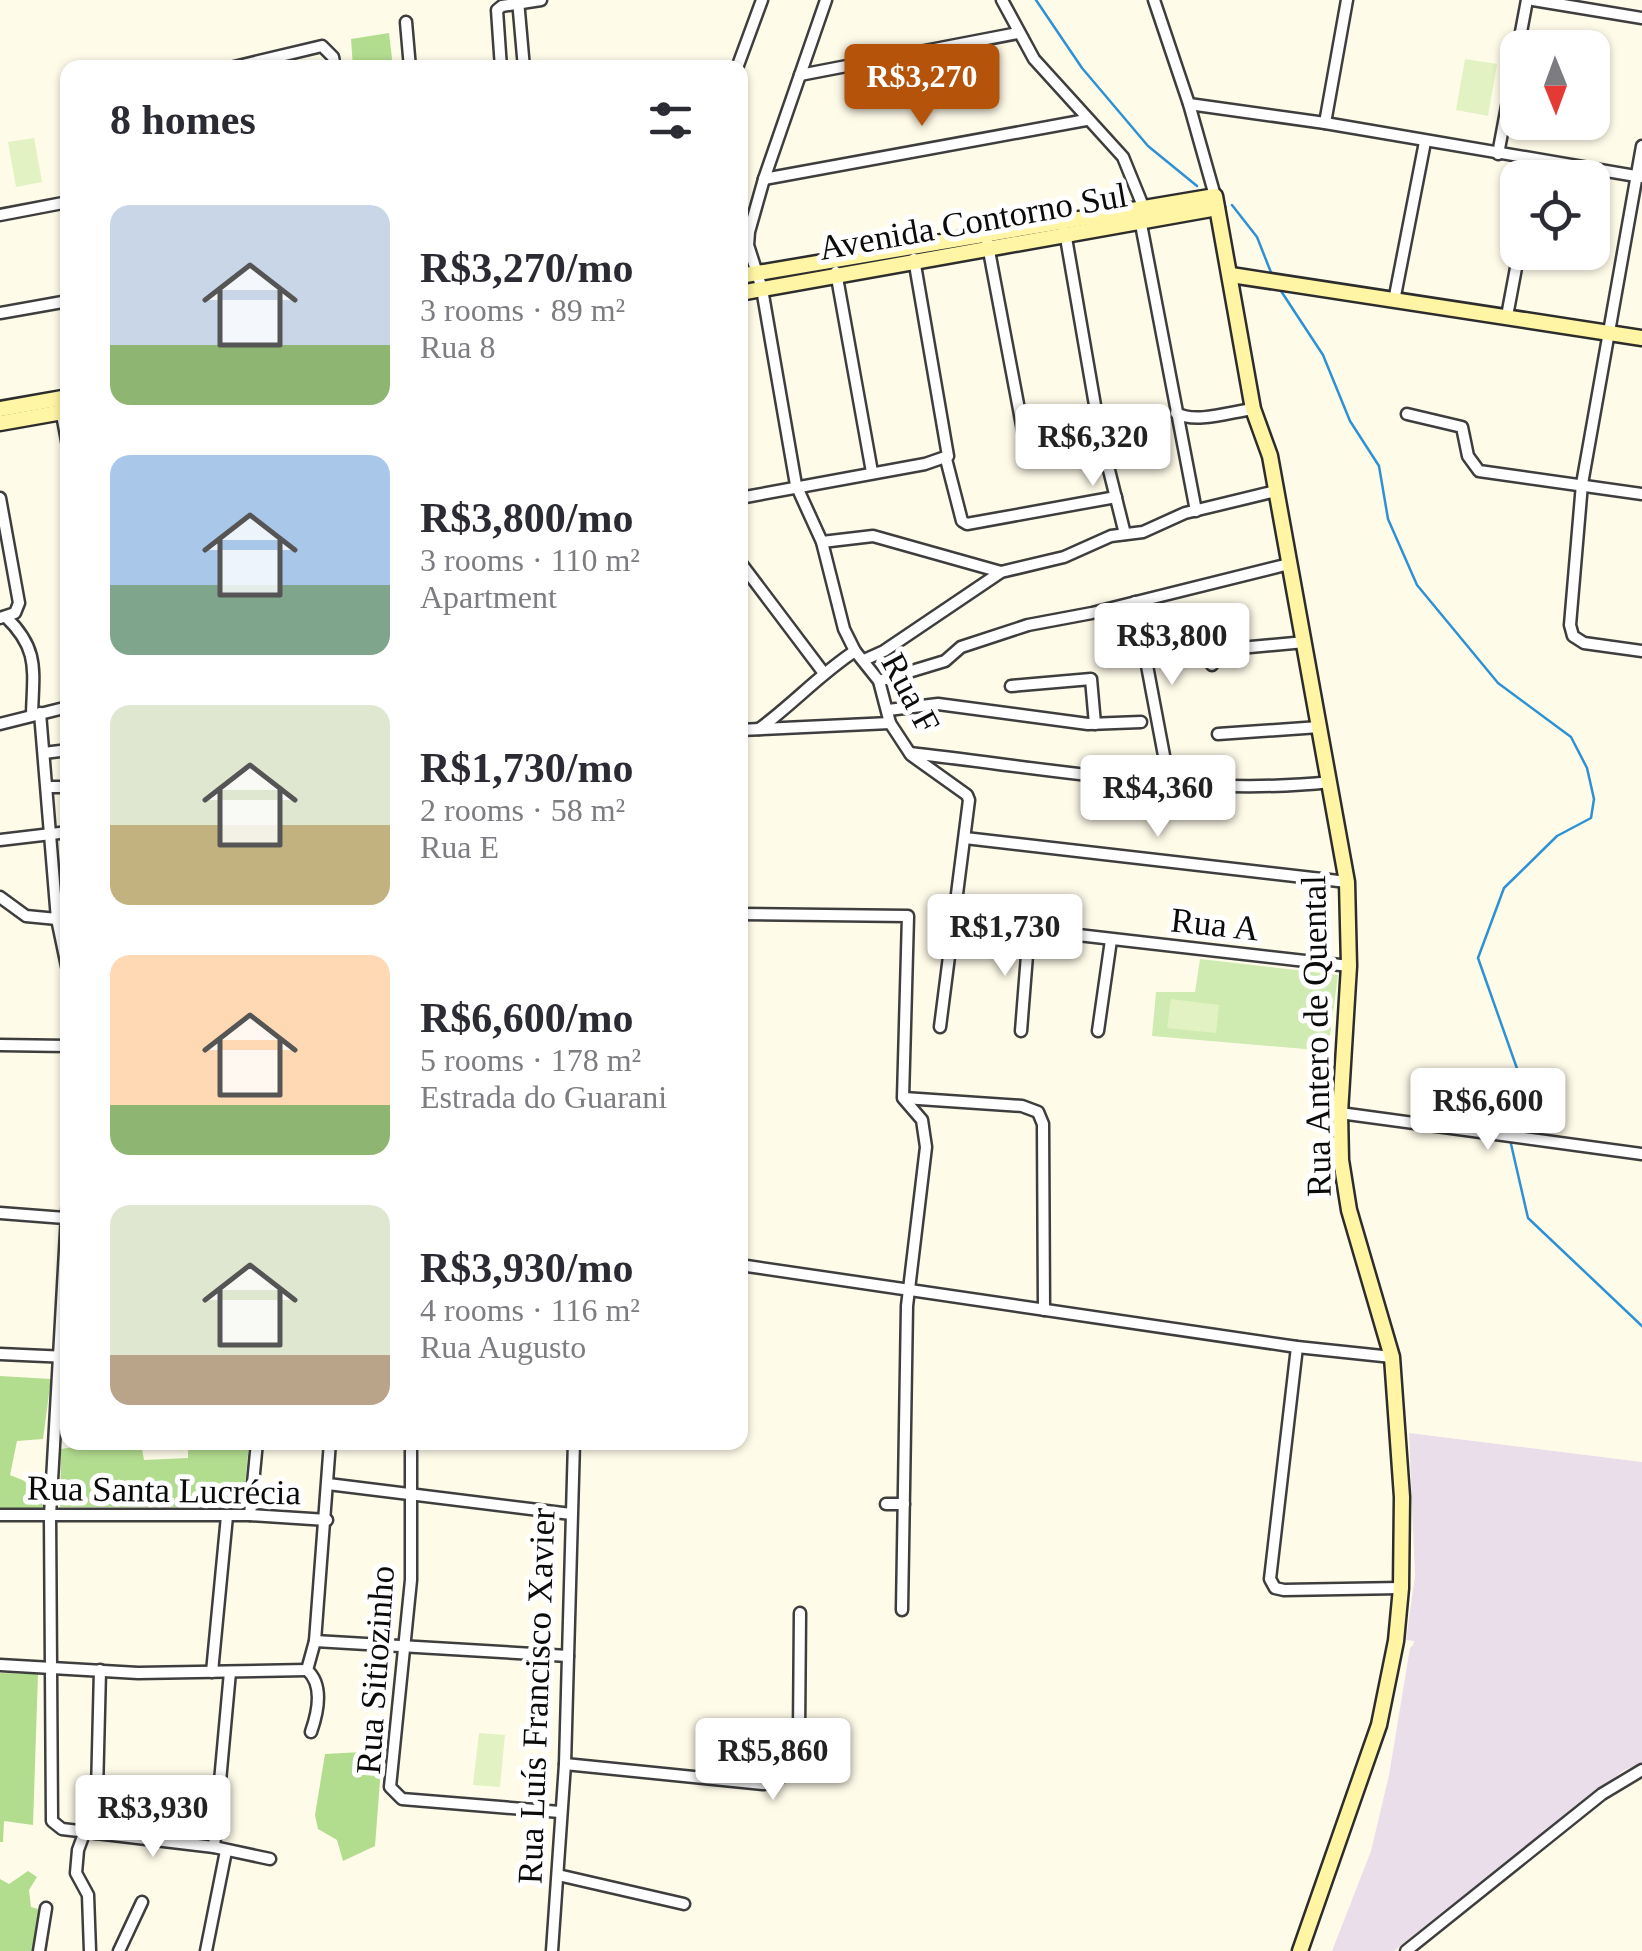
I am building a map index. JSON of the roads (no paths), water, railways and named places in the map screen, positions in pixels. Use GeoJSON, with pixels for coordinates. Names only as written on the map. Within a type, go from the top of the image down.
{"type":"FeatureCollection","features":[{"type":"Feature","properties":{"kind":"street"},"geometry":{"type":"LineString","coordinates":[[500,60],[497,10],[518,2],[541,0]]}},
{"type":"Feature","properties":{"kind":"street"},"geometry":{"type":"LineString","coordinates":[[740,60],[762,0]]}},
{"type":"Feature","properties":{"kind":"street","name":"Rua F"},"geometry":{"type":"LineString","coordinates":[[826,0],[748,232],[762,289],[796,485],[822,542],[844,629],[878,681],[890,724],[909,752],[967,795],[970,806],[940,1027]]}},
{"type":"Feature","properties":{"kind":"street"},"geometry":{"type":"LineString","coordinates":[[1002,0],[1034,58],[1123,157],[1143,215],[1196,510]]}},
{"type":"Feature","properties":{"kind":"street","name":"Rua Antero de Quental"},"geometry":{"type":"LineString","coordinates":[[1154,0],[1216,202],[1254,408],[1270,456],[1330,782],[1347,882],[1349,966],[1341,1160],[1348,1210],[1392,1357],[1402,1498],[1396,1641],[1379,1725],[1300,1951]]}},
{"type":"Feature","properties":{"kind":"street"},"geometry":{"type":"LineString","coordinates":[[1325,123],[1347,0]]}},
{"type":"Feature","properties":{"kind":"street"},"geometry":{"type":"LineString","coordinates":[[1522,30],[1530,0],[1642,18]]}},
{"type":"Feature","properties":{"kind":"street"},"geometry":{"type":"LineString","coordinates":[[518,2],[523,60]]}},
{"type":"Feature","properties":{"kind":"street"},"geometry":{"type":"LineString","coordinates":[[406,22],[409,60]]}},
{"type":"Feature","properties":{"kind":"street"},"geometry":{"type":"LineString","coordinates":[[800,75],[1018,33]]}},
{"type":"Feature","properties":{"kind":"street"},"geometry":{"type":"LineString","coordinates":[[260,60],[312,46],[328,49],[333,60]]}},
{"type":"Feature","properties":{"kind":"street"},"geometry":{"type":"LineString","coordinates":[[1189,104],[1536,160]]}},
{"type":"Feature","properties":{"kind":"street"},"geometry":{"type":"LineString","coordinates":[[764,178],[1086,120]]}},
{"type":"Feature","properties":{"kind":"street"},"geometry":{"type":"LineString","coordinates":[[1498,154],[1501,140]]}},
{"type":"Feature","properties":{"kind":"street"},"geometry":{"type":"LineString","coordinates":[[1394,300],[1425,142]]}},
{"type":"Feature","properties":{"kind":"street"},"geometry":{"type":"LineString","coordinates":[[1642,146],[1582,484],[1570,625],[1573,636],[1584,644],[1642,651]]}},
{"type":"Feature","properties":{"kind":"street"},"geometry":{"type":"LineString","coordinates":[[1610,172],[1639,177]]}},
{"type":"Feature","properties":{"kind":"street","name":"Avenida Contorno Sul"},"geometry":{"type":"LineString","coordinates":[[748,275],[835,268],[1216,202]]}},
{"type":"Feature","properties":{"kind":"street"},"geometry":{"type":"LineString","coordinates":[[0,215],[60,204]]}},
{"type":"Feature","properties":{"kind":"street"},"geometry":{"type":"LineString","coordinates":[[1064,229],[1100,434],[1125,534]]}},
{"type":"Feature","properties":{"kind":"street"},"geometry":{"type":"LineString","coordinates":[[987,242],[1023,437],[1032,445],[1100,434]]}},
{"type":"Feature","properties":{"kind":"street"},"geometry":{"type":"LineString","coordinates":[[913,255],[946,453],[962,521],[966,524],[1116,497]]}},
{"type":"Feature","properties":{"kind":"street"},"geometry":{"type":"LineString","coordinates":[[835,268],[872,472]]}},
{"type":"Feature","properties":{"kind":"street","name":"Avenida Contorno Sul"},"geometry":{"type":"LineString","coordinates":[[748,292],[835,268]]}},
{"type":"Feature","properties":{"kind":"street"},"geometry":{"type":"LineString","coordinates":[[1507,316],[1515,270]]}},
{"type":"Feature","properties":{"kind":"street"},"geometry":{"type":"LineString","coordinates":[[1230,275],[1642,338]]}},
{"type":"Feature","properties":{"kind":"street"},"geometry":{"type":"LineString","coordinates":[[0,313],[60,302]]}},
{"type":"Feature","properties":{"kind":"street"},"geometry":{"type":"LineString","coordinates":[[0,409],[60,404]]}},
{"type":"Feature","properties":{"kind":"street"},"geometry":{"type":"LineString","coordinates":[[0,423],[60,405]]}},
{"type":"Feature","properties":{"kind":"street"},"geometry":{"type":"LineString","coordinates":[[1176,413],[1180,417],[1198,418],[1254,408]]}},
{"type":"Feature","properties":{"kind":"street"},"geometry":{"type":"LineString","coordinates":[[1407,414],[1462,427],[1468,456],[1479,471],[1642,494]]}},
{"type":"Feature","properties":{"kind":"street"},"geometry":{"type":"LineString","coordinates":[[748,496],[946,453]]}},
{"type":"Feature","properties":{"kind":"street"},"geometry":{"type":"LineString","coordinates":[[759,729],[792,705],[823,672],[860,655],[884,651],[1001,572],[1064,556],[1111,536],[1142,532],[1196,510],[1276,491]]}},
{"type":"Feature","properties":{"kind":"street"},"geometry":{"type":"LineString","coordinates":[[0,498],[18,604],[16,612],[3,618],[23,634],[33,652],[36,714],[44,753],[49,833],[60,906]]}},
{"type":"Feature","properties":{"kind":"street"},"geometry":{"type":"LineString","coordinates":[[822,542],[873,536],[1001,572]]}},
{"type":"Feature","properties":{"kind":"street"},"geometry":{"type":"LineString","coordinates":[[878,681],[944,661],[975,641],[1290,564]]}},
{"type":"Feature","properties":{"kind":"street"},"geometry":{"type":"LineString","coordinates":[[748,573],[823,672]]}},
{"type":"Feature","properties":{"kind":"street"},"geometry":{"type":"LineString","coordinates":[[1135,602],[1169,782]]}},
{"type":"Feature","properties":{"kind":"street"},"geometry":{"type":"LineString","coordinates":[[1212,665],[1212,654],[1218,650],[1304,642]]}},
{"type":"Feature","properties":{"kind":"street"},"geometry":{"type":"LineString","coordinates":[[1011,686],[1091,679],[1095,724]]}},
{"type":"Feature","properties":{"kind":"street"},"geometry":{"type":"LineString","coordinates":[[888,710],[938,704],[1095,724],[1141,722]]}},
{"type":"Feature","properties":{"kind":"street"},"geometry":{"type":"LineString","coordinates":[[0,724],[60,709]]}},
{"type":"Feature","properties":{"kind":"street"},"geometry":{"type":"LineString","coordinates":[[748,730],[890,724]]}},
{"type":"Feature","properties":{"kind":"street"},"geometry":{"type":"LineString","coordinates":[[1218,734],[1319,727]]}},
{"type":"Feature","properties":{"kind":"street"},"geometry":{"type":"LineString","coordinates":[[44,753],[60,751]]}},
{"type":"Feature","properties":{"kind":"street"},"geometry":{"type":"LineString","coordinates":[[909,752],[1169,782],[1274,788],[1330,782]]}},
{"type":"Feature","properties":{"kind":"street"},"geometry":{"type":"LineString","coordinates":[[47,787],[60,787]]}},
{"type":"Feature","properties":{"kind":"street"},"geometry":{"type":"LineString","coordinates":[[0,840],[60,832]]}},
{"type":"Feature","properties":{"kind":"street"},"geometry":{"type":"LineString","coordinates":[[965,838],[1347,882]]}},
{"type":"Feature","properties":{"kind":"street"},"geometry":{"type":"LineString","coordinates":[[0,897],[22,914],[60,919]]}},
{"type":"Feature","properties":{"kind":"street"},"geometry":{"type":"LineString","coordinates":[[748,914],[908,916],[903,1098],[922,1120],[926,1138],[910,1290],[902,1610]]}},
{"type":"Feature","properties":{"kind":"street","name":"Rua A"},"geometry":{"type":"LineString","coordinates":[[956,921],[1349,966]]}},
{"type":"Feature","properties":{"kind":"street"},"geometry":{"type":"LineString","coordinates":[[1021,1031],[1028,930]]}},
{"type":"Feature","properties":{"kind":"street"},"geometry":{"type":"LineString","coordinates":[[1098,1032],[1111,940]]}},
{"type":"Feature","properties":{"kind":"street"},"geometry":{"type":"LineString","coordinates":[[0,1044],[60,1046]]}},
{"type":"Feature","properties":{"kind":"street"},"geometry":{"type":"LineString","coordinates":[[903,1098],[1022,1106],[1038,1112],[1043,1124],[1044,1310]]}},
{"type":"Feature","properties":{"kind":"street"},"geometry":{"type":"LineString","coordinates":[[1340,1113],[1642,1154]]}},
{"type":"Feature","properties":{"kind":"street"},"geometry":{"type":"LineString","coordinates":[[0,1213],[60,1218]]}},
{"type":"Feature","properties":{"kind":"street"},"geometry":{"type":"LineString","coordinates":[[748,1267],[1297,1347],[1392,1357]]}},
{"type":"Feature","properties":{"kind":"street"},"geometry":{"type":"LineString","coordinates":[[1297,1347],[1270,1579],[1275,1588],[1284,1590],[1401,1588]]}},
{"type":"Feature","properties":{"kind":"street"},"geometry":{"type":"LineString","coordinates":[[0,1354],[60,1358]]}},
{"type":"Feature","properties":{"kind":"street"},"geometry":{"type":"LineString","coordinates":[[60,1384],[50,1516],[52,1821],[62,1829],[270,1859]]}},
{"type":"Feature","properties":{"kind":"street"},"geometry":{"type":"LineString","coordinates":[[250,1514],[255,1450]]}},
{"type":"Feature","properties":{"kind":"street"},"geometry":{"type":"LineString","coordinates":[[307,1670],[315,1642],[330,1450]]}},
{"type":"Feature","properties":{"kind":"street","name":"Rua Sitiozinho"},"geometry":{"type":"LineString","coordinates":[[411,1450],[411,1580],[390,1780],[394,1794],[402,1799],[560,1812]]}},
{"type":"Feature","properties":{"kind":"street","name":"Rua Luís Francisco Xavier"},"geometry":{"type":"LineString","coordinates":[[552,1951],[564,1764],[574,1450]]}},
{"type":"Feature","properties":{"kind":"street"},"geometry":{"type":"LineString","coordinates":[[328,1484],[571,1514]]}},
{"type":"Feature","properties":{"kind":"street"},"geometry":{"type":"LineString","coordinates":[[886,1504],[904,1504]]}},
{"type":"Feature","properties":{"kind":"street","name":"Rua Santa Lucrécia"},"geometry":{"type":"LineString","coordinates":[[0,1514],[250,1514],[326,1520]]}},
{"type":"Feature","properties":{"kind":"street"},"geometry":{"type":"LineString","coordinates":[[212,1672],[227,1516]]}},
{"type":"Feature","properties":{"kind":"street"},"geometry":{"type":"LineString","coordinates":[[564,1764],[774,1782],[793,1768],[798,1734],[800,1613]]}},
{"type":"Feature","properties":{"kind":"street"},"geometry":{"type":"LineString","coordinates":[[315,1642],[568,1656]]}},
{"type":"Feature","properties":{"kind":"street"},"geometry":{"type":"LineString","coordinates":[[0,1665],[212,1672],[307,1670],[316,1680],[318,1692],[311,1732]]}},
{"type":"Feature","properties":{"kind":"street"},"geometry":{"type":"LineString","coordinates":[[90,1951],[90,1901],[76,1873],[78,1850],[90,1832],[100,1670]]}},
{"type":"Feature","properties":{"kind":"street"},"geometry":{"type":"LineString","coordinates":[[206,1951],[220,1849],[230,1672]]}},
{"type":"Feature","properties":{"kind":"street"},"geometry":{"type":"LineString","coordinates":[[1406,1951],[1602,1794],[1642,1770]]}},
{"type":"Feature","properties":{"kind":"street"},"geometry":{"type":"LineString","coordinates":[[558,1875],[684,1904]]}},
{"type":"Feature","properties":{"kind":"street"},"geometry":{"type":"LineString","coordinates":[[119,1951],[142,1902]]}},
{"type":"Feature","properties":{"kind":"street"},"geometry":{"type":"LineString","coordinates":[[39,1951],[46,1908]]}},
{"type":"Feature","properties":{"kind":"waterway"},"geometry":{"type":"LineString","coordinates":[[1036,0],[1082,68],[1148,146],[1197,186]]}},
{"type":"Feature","properties":{"kind":"waterway"},"geometry":{"type":"LineString","coordinates":[[1232,205],[1257,237],[1272,275]]}},
{"type":"Feature","properties":{"kind":"waterway"},"geometry":{"type":"LineString","coordinates":[[1281,291],[1323,355],[1350,421],[1379,466],[1388,519],[1417,585],[1498,683],[1571,737],[1587,768],[1594,799],[1591,818],[1557,836],[1504,888],[1478,958],[1520,1077],[1513,1124]]}},
{"type":"Feature","properties":{"kind":"waterway"},"geometry":{"type":"LineString","coordinates":[[1511,1144],[1528,1218],[1642,1326]]}}]}
